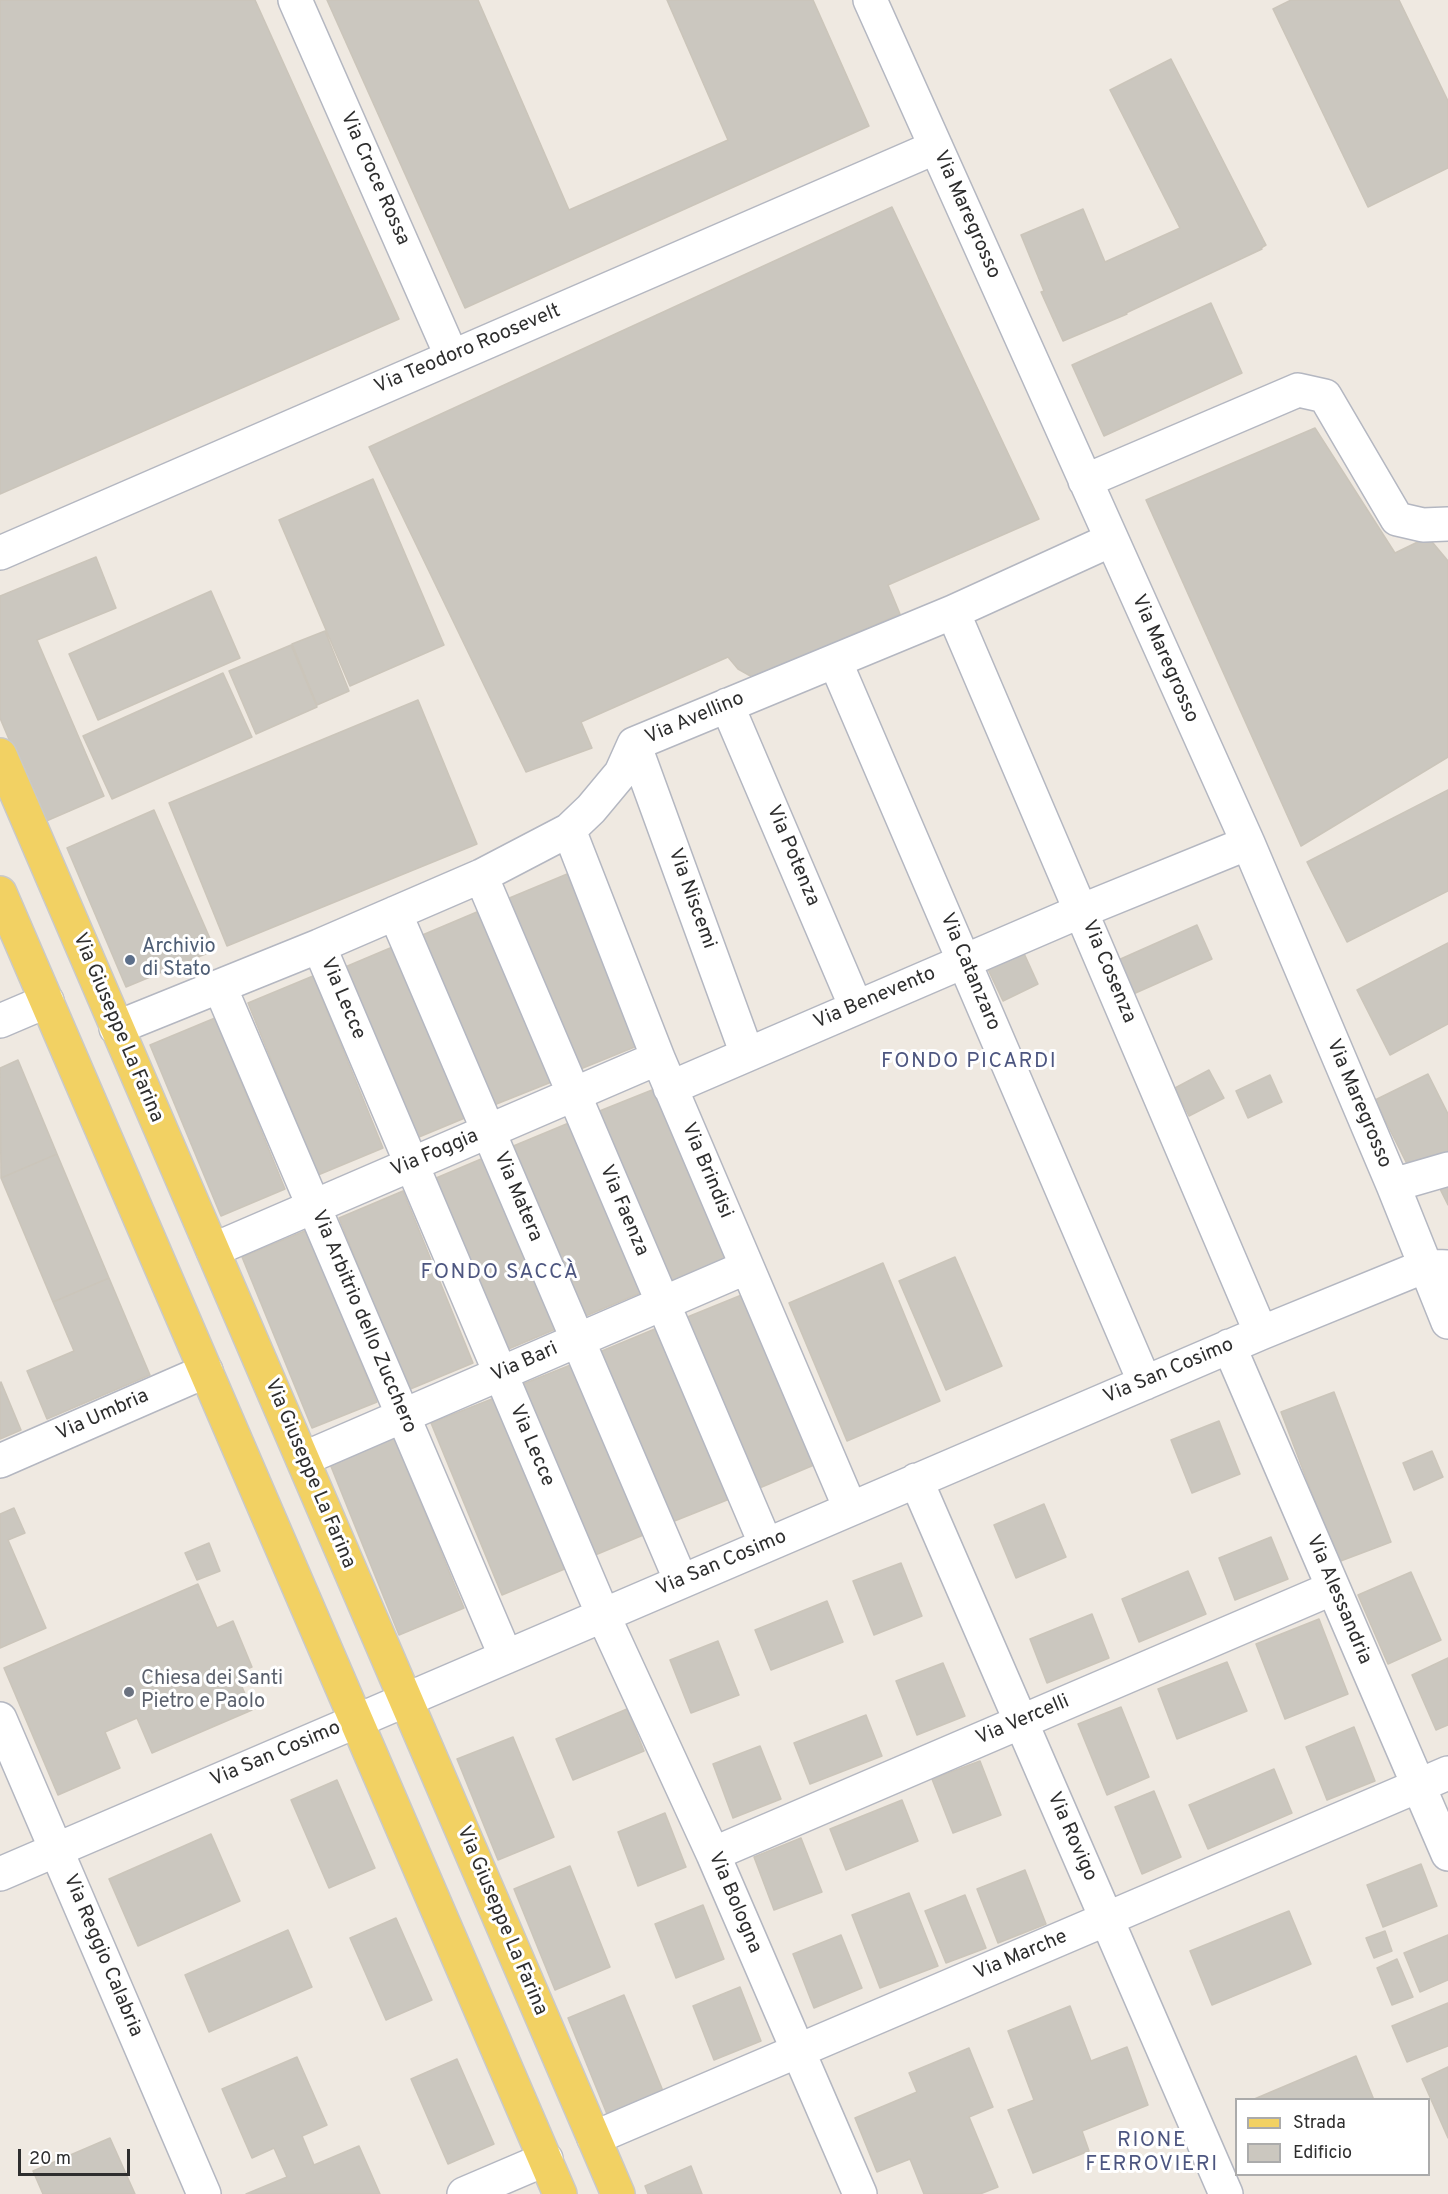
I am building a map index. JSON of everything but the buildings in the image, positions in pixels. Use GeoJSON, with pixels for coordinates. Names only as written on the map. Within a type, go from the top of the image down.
{"type":"FeatureCollection","features":[{"type":"Feature","properties":{"kind":"main road","name":"Via Giuseppe La Farina"},"geometry":{"type":"LineString","coordinates":[[0,755],[618,2194]]}},
{"type":"Feature","properties":{"kind":"main road"},"geometry":{"type":"LineString","coordinates":[[0,893],[560,2194]]}},
{"type":"Feature","properties":{"kind":"street","name":"Via Croce Rossa"},"geometry":{"type":"LineString","coordinates":[[295,0],[452,357]]}},
{"type":"Feature","properties":{"kind":"street","name":"Via Maregrosso"},"geometry":{"type":"LineString","coordinates":[[870,0],[1248,843],[1393,1185],[1436,1266],[1448,1322]]}},
{"type":"Feature","properties":{"kind":"street","name":"Via Teodoro Roosevelt"},"geometry":{"type":"LineString","coordinates":[[0,553],[936,147]]}},
{"type":"Feature","properties":{"kind":"street"},"geometry":{"type":"LineString","coordinates":[[1084,481],[1298,390],[1325,396],[1397,519],[1423,525],[1448,524]]}},
{"type":"Feature","properties":{"kind":"street","name":"Via Avellino"},"geometry":{"type":"LineString","coordinates":[[116,1028],[320,946],[481,876],[568,830],[591,809],[621,773],[634,744],[953,612],[1111,540]]}},
{"type":"Feature","properties":{"kind":"street","name":"Via Cosenza"},"geometry":{"type":"LineString","coordinates":[[953,612],[1261,1333]]}},
{"type":"Feature","properties":{"kind":"street","name":"Via Catanzaro"},"geometry":{"type":"LineString","coordinates":[[835,661],[1145,1383]]}},
{"type":"Feature","properties":{"kind":"street","name":"Via Potenza"},"geometry":{"type":"LineString","coordinates":[[727,705],[856,1007]]}},
{"type":"Feature","properties":{"kind":"street","name":"Via Niscemi"},"geometry":{"type":"LineString","coordinates":[[634,744],[747,1054]]}},
{"type":"Feature","properties":{"kind":"street","name":"Via Brindisi"},"geometry":{"type":"LineString","coordinates":[[568,830],[670,1088],[850,1509]]}},
{"type":"Feature","properties":{"kind":"street","name":"Via Benevento"},"geometry":{"type":"LineString","coordinates":[[670,1088],[1081,910],[1248,843]]}},
{"type":"Feature","properties":{"kind":"street","name":"Via Faenza"},"geometry":{"type":"LineString","coordinates":[[481,876],[766,1545]]}},
{"type":"Feature","properties":{"kind":"street","name":"Via Matera"},"geometry":{"type":"LineString","coordinates":[[395,913],[681,1581]]}},
{"type":"Feature","properties":{"kind":"street","name":"Via Lecce"},"geometry":{"type":"LineString","coordinates":[[320,946],[603,1614]]}},
{"type":"Feature","properties":{"kind":"street","name":"Via Arbitrio dello Zucchero"},"geometry":{"type":"LineString","coordinates":[[220,987],[506,1657]]}},
{"type":"Feature","properties":{"kind":"street"},"geometry":{"type":"LineString","coordinates":[[0,1021],[47,1001]]}},
{"type":"Feature","properties":{"kind":"street","name":"Via Foggia"},"geometry":{"type":"LineString","coordinates":[[213,1250],[658,1058]]}},
{"type":"Feature","properties":{"kind":"street"},"geometry":{"type":"LineString","coordinates":[[1393,1185],[1448,1169]]}},
{"type":"Feature","properties":{"kind":"street","name":"Via San Cosimo"},"geometry":{"type":"LineString","coordinates":[[0,1874],[1229,1346],[1436,1266]]}},
{"type":"Feature","properties":{"kind":"street","name":"Via Bari"},"geometry":{"type":"LineString","coordinates":[[303,1459],[747,1267]]}},
{"type":"Feature","properties":{"kind":"street","name":"Via Alessandria"},"geometry":{"type":"LineString","coordinates":[[1229,1346],[1448,1854]]}},
{"type":"Feature","properties":{"kind":"street","name":"Via Umbria"},"geometry":{"type":"LineString","coordinates":[[0,1461],[206,1371]]}},
{"type":"Feature","properties":{"kind":"street","name":"Via Rovigo"},"geometry":{"type":"LineString","coordinates":[[916,1480],[1226,2194]]}},
{"type":"Feature","properties":{"kind":"street","name":"Via Vercelli"},"geometry":{"type":"LineString","coordinates":[[713,1854],[1333,1588]]}},
{"type":"Feature","properties":{"kind":"street","name":"Via Bologna"},"geometry":{"type":"LineString","coordinates":[[603,1614],[713,1854],[860,2194]]}},
{"type":"Feature","properties":{"kind":"street","name":"Via Reggio Calabria"},"geometry":{"type":"LineString","coordinates":[[0,1719],[204,2194]]}},
{"type":"Feature","properties":{"kind":"street","name":"Via Marche"},"geometry":{"type":"LineString","coordinates":[[594,2138],[1448,1773]]}},
{"type":"Feature","properties":{"kind":"street"},"geometry":{"type":"LineString","coordinates":[[464,2194],[546,2159]]}},
{"type":"Feature","properties":{"kind":"place","name":"Archivio di Stato"},"geometry":{"type":"Point","coordinates":[130,960]}},
{"type":"Feature","properties":{"kind":"place","name":"Chiesa dei Santi Pietro e Paolo"},"geometry":{"type":"Point","coordinates":[129,1692]}},
{"type":"Feature","properties":{"kind":"district","name":"FONDO PICARDI"},"geometry":{"type":"Point","coordinates":[969,1063]}},
{"type":"Feature","properties":{"kind":"district","name":"FONDO SACCÀ"},"geometry":{"type":"Point","coordinates":[500,1274]}},
{"type":"Feature","properties":{"kind":"district","name":"RIONE FERROVIERI"},"geometry":{"type":"Point","coordinates":[1152,2154]}}]}
